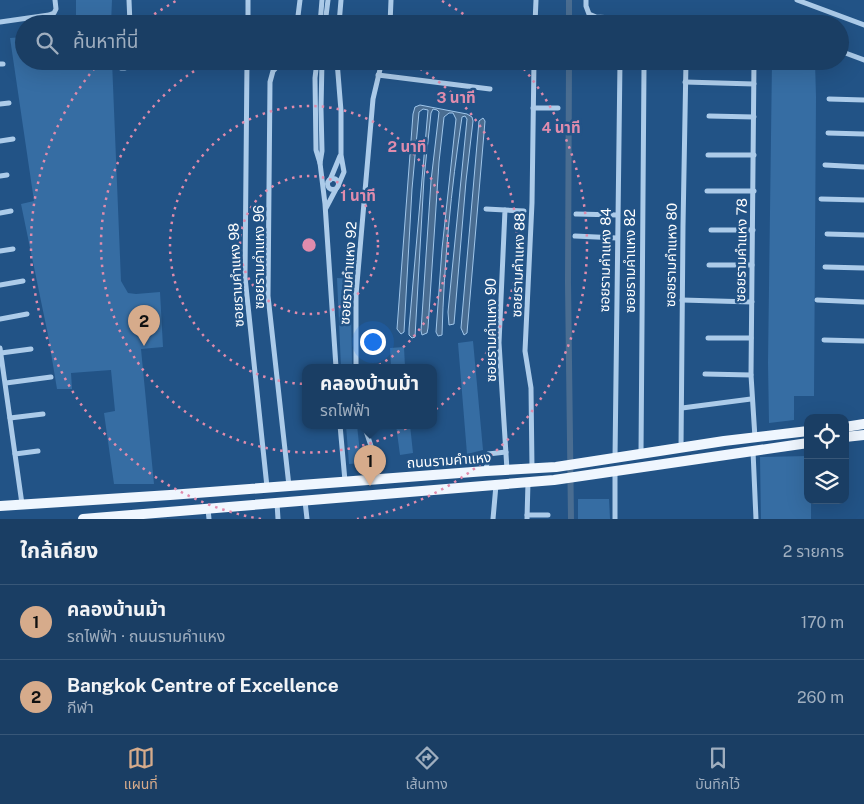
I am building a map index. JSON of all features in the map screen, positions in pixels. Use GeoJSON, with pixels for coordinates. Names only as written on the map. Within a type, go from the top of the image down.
{"type":"FeatureCollection","features":[{"type":"Feature","properties":{"kind":"main road"},"geometry":{"type":"LineString","coordinates":[[849,426],[864,424]]}},
{"type":"Feature","properties":{"kind":"main road","name":"ถนนรามคำแหง"},"geometry":{"type":"LineString","coordinates":[[0,506],[556,467],[724,442],[804,432]]}},
{"type":"Feature","properties":{"kind":"main road"},"geometry":{"type":"LineString","coordinates":[[849,437],[864,435]]}},
{"type":"Feature","properties":{"kind":"main road"},"geometry":{"type":"LineString","coordinates":[[724,442],[725,455]]}},
{"type":"Feature","properties":{"kind":"main road","name":"ถนนรามคำแหง"},"geometry":{"type":"LineString","coordinates":[[83,519],[209,514],[276,503],[554,480],[804,444]]}},
{"type":"Feature","properties":{"kind":"main road"},"geometry":{"type":"LineString","coordinates":[[304,485],[304,501]]}},
{"type":"Feature","properties":{"kind":"street"},"geometry":{"type":"LineString","coordinates":[[49,15],[54,13],[56,9],[55,0]]}},
{"type":"Feature","properties":{"kind":"street"},"geometry":{"type":"LineString","coordinates":[[129,0],[130,15]]}},
{"type":"Feature","properties":{"kind":"street"},"geometry":{"type":"LineString","coordinates":[[248,0],[248,15]]}},
{"type":"Feature","properties":{"kind":"street"},"geometry":{"type":"LineString","coordinates":[[298,15],[300,0]]}},
{"type":"Feature","properties":{"kind":"street"},"geometry":{"type":"LineString","coordinates":[[321,15],[322,0]]}},
{"type":"Feature","properties":{"kind":"street"},"geometry":{"type":"LineString","coordinates":[[326,15],[328,0]]}},
{"type":"Feature","properties":{"kind":"street"},"geometry":{"type":"LineString","coordinates":[[340,15],[341,0]]}},
{"type":"Feature","properties":{"kind":"street"},"geometry":{"type":"LineString","coordinates":[[391,15],[392,0]]}},
{"type":"Feature","properties":{"kind":"street"},"geometry":{"type":"LineString","coordinates":[[535,15],[536,0]]}},
{"type":"Feature","properties":{"kind":"street"},"geometry":{"type":"LineString","coordinates":[[586,0],[586,6],[591,15]]}},
{"type":"Feature","properties":{"kind":"street"},"geometry":{"type":"LineString","coordinates":[[797,0],[837,15]]}},
{"type":"Feature","properties":{"kind":"street"},"geometry":{"type":"LineString","coordinates":[[849,19],[864,25]]}},
{"type":"Feature","properties":{"kind":"street"},"geometry":{"type":"LineString","coordinates":[[0,22],[15,20]]}},
{"type":"Feature","properties":{"kind":"street"},"geometry":{"type":"LineString","coordinates":[[849,54],[864,60]]}},
{"type":"Feature","properties":{"kind":"street","name":"ซอยรามคําแหง 98"},"geometry":{"type":"LineString","coordinates":[[247,70],[245,277],[266,488]]}},
{"type":"Feature","properties":{"kind":"street","name":"ซอยรามคําแหง 96"},"geometry":{"type":"LineString","coordinates":[[274,70],[270,82],[270,183],[267,271],[288,486]]}},
{"type":"Feature","properties":{"kind":"street"},"geometry":{"type":"LineString","coordinates":[[316,70],[316,150],[320,164],[324,200],[336,364]]}},
{"type":"Feature","properties":{"kind":"street"},"geometry":{"type":"LineString","coordinates":[[320,164],[322,151],[322,70]]}},
{"type":"Feature","properties":{"kind":"street"},"geometry":{"type":"LineString","coordinates":[[325,211],[344,175],[341,155],[341,111],[338,70]]}},
{"type":"Feature","properties":{"kind":"street","name":"ซอยรามคําแหง 92"},"geometry":{"type":"LineString","coordinates":[[356,364],[356,295],[373,99],[379,70]]}},
{"type":"Feature","properties":{"kind":"street","name":"ซอยรามคำแหง 88"},"geometry":{"type":"LineString","coordinates":[[532,468],[531,388],[525,351],[531,222],[534,70]]}},
{"type":"Feature","properties":{"kind":"street","name":"ซอยรามคำแหง 84"},"geometry":{"type":"LineString","coordinates":[[615,458],[620,70]]}},
{"type":"Feature","properties":{"kind":"street","name":"ซอยรามคำแหง 82"},"geometry":{"type":"LineString","coordinates":[[640,455],[644,70]]}},
{"type":"Feature","properties":{"kind":"street","name":"ซอยรามคำแหง 80"},"geometry":{"type":"LineString","coordinates":[[681,449],[686,70]]}},
{"type":"Feature","properties":{"kind":"street","name":"ซอยรามคำแหง 78"},"geometry":{"type":"LineString","coordinates":[[754,70],[751,399],[755,438]]}},
{"type":"Feature","properties":{"kind":"street"},"geometry":{"type":"LineString","coordinates":[[378,75],[490,89]]}},
{"type":"Feature","properties":{"kind":"street"},"geometry":{"type":"LineString","coordinates":[[685,82],[754,84]]}},
{"type":"Feature","properties":{"kind":"street"},"geometry":{"type":"LineString","coordinates":[[829,100],[864,100]]}},
{"type":"Feature","properties":{"kind":"street"},"geometry":{"type":"LineString","coordinates":[[0,104],[9,103]]}},
{"type":"Feature","properties":{"kind":"street"},"geometry":{"type":"LineString","coordinates":[[534,108],[558,108]]}},
{"type":"Feature","properties":{"kind":"street"},"geometry":{"type":"LineString","coordinates":[[709,116],[754,117]]}},
{"type":"Feature","properties":{"kind":"street"},"geometry":{"type":"LineString","coordinates":[[828,132],[864,134]]}},
{"type":"Feature","properties":{"kind":"street"},"geometry":{"type":"LineString","coordinates":[[0,142],[12,140]]}},
{"type":"Feature","properties":{"kind":"street"},"geometry":{"type":"LineString","coordinates":[[708,154],[754,155]]}},
{"type":"Feature","properties":{"kind":"street"},"geometry":{"type":"LineString","coordinates":[[324,200],[329,182],[341,155]]}},
{"type":"Feature","properties":{"kind":"street"},"geometry":{"type":"LineString","coordinates":[[825,165],[864,167]]}},
{"type":"Feature","properties":{"kind":"street"},"geometry":{"type":"LineString","coordinates":[[0,176],[7,174]]}},
{"type":"Feature","properties":{"kind":"street"},"geometry":{"type":"LineString","coordinates":[[329,182],[336,179],[338,182],[337,188]]}},
{"type":"Feature","properties":{"kind":"street"},"geometry":{"type":"LineString","coordinates":[[329,182],[331,189],[337,188]]}},
{"type":"Feature","properties":{"kind":"street"},"geometry":{"type":"LineString","coordinates":[[707,191],[754,191]]}},
{"type":"Feature","properties":{"kind":"street"},"geometry":{"type":"LineString","coordinates":[[821,199],[864,200]]}},
{"type":"Feature","properties":{"kind":"street"},"geometry":{"type":"LineString","coordinates":[[486,209],[524,211]]}},
{"type":"Feature","properties":{"kind":"street","name":"ซอยรามคำแหง 90"},"geometry":{"type":"LineString","coordinates":[[505,210],[499,344],[507,470]]}},
{"type":"Feature","properties":{"kind":"street"},"geometry":{"type":"LineString","coordinates":[[0,213],[11,211]]}},
{"type":"Feature","properties":{"kind":"street"},"geometry":{"type":"LineString","coordinates":[[576,214],[617,215]]}},
{"type":"Feature","properties":{"kind":"street"},"geometry":{"type":"LineString","coordinates":[[711,230],[753,230]]}},
{"type":"Feature","properties":{"kind":"street"},"geometry":{"type":"LineString","coordinates":[[827,234],[864,235]]}},
{"type":"Feature","properties":{"kind":"street"},"geometry":{"type":"LineString","coordinates":[[575,236],[617,238]]}},
{"type":"Feature","properties":{"kind":"street"},"geometry":{"type":"LineString","coordinates":[[0,251],[13,249]]}},
{"type":"Feature","properties":{"kind":"street"},"geometry":{"type":"LineString","coordinates":[[709,265],[752,266]]}},
{"type":"Feature","properties":{"kind":"street"},"geometry":{"type":"LineString","coordinates":[[825,267],[864,268]]}},
{"type":"Feature","properties":{"kind":"street"},"geometry":{"type":"LineString","coordinates":[[0,285],[23,281]]}},
{"type":"Feature","properties":{"kind":"street"},"geometry":{"type":"LineString","coordinates":[[682,300],[752,302]]}},
{"type":"Feature","properties":{"kind":"street"},"geometry":{"type":"LineString","coordinates":[[818,300],[864,302]]}},
{"type":"Feature","properties":{"kind":"street"},"geometry":{"type":"LineString","coordinates":[[0,319],[28,314]]}},
{"type":"Feature","properties":{"kind":"street"},"geometry":{"type":"LineString","coordinates":[[708,338],[751,338]]}},
{"type":"Feature","properties":{"kind":"street"},"geometry":{"type":"LineString","coordinates":[[824,340],[864,341]]}},
{"type":"Feature","properties":{"kind":"street"},"geometry":{"type":"LineString","coordinates":[[0,348],[22,504]]}},
{"type":"Feature","properties":{"kind":"street"},"geometry":{"type":"LineString","coordinates":[[1,352],[31,349]]}},
{"type":"Feature","properties":{"kind":"street"},"geometry":{"type":"LineString","coordinates":[[705,374],[751,376]]}},
{"type":"Feature","properties":{"kind":"street"},"geometry":{"type":"LineString","coordinates":[[6,384],[51,377]]}},
{"type":"Feature","properties":{"kind":"street"},"geometry":{"type":"LineString","coordinates":[[682,408],[751,399]]}},
{"type":"Feature","properties":{"kind":"street"},"geometry":{"type":"LineString","coordinates":[[10,418],[43,414]]}},
{"type":"Feature","properties":{"kind":"street"},"geometry":{"type":"LineString","coordinates":[[340,429],[345,481]]}},
{"type":"Feature","properties":{"kind":"street"},"geometry":{"type":"LineString","coordinates":[[365,429],[373,452],[375,479]]}},
{"type":"Feature","properties":{"kind":"street"},"geometry":{"type":"LineString","coordinates":[[15,454],[38,451]]}},
{"type":"Feature","properties":{"kind":"street"},"geometry":{"type":"LineString","coordinates":[[753,451],[756,519]]}},
{"type":"Feature","properties":{"kind":"street"},"geometry":{"type":"LineString","coordinates":[[486,471],[488,454],[506,452]]}},
{"type":"Feature","properties":{"kind":"street"},"geometry":{"type":"LineString","coordinates":[[614,519],[615,471]]}},
{"type":"Feature","properties":{"kind":"street"},"geometry":{"type":"LineString","coordinates":[[528,482],[527,517],[548,515]]}},
{"type":"Feature","properties":{"kind":"street"},"geometry":{"type":"LineString","coordinates":[[494,519],[496,485]]}},
{"type":"Feature","properties":{"kind":"street"},"geometry":{"type":"LineString","coordinates":[[304,501],[307,519]]}},
{"type":"Feature","properties":{"kind":"street"},"geometry":{"type":"LineString","coordinates":[[276,503],[278,519]]}},
{"type":"Feature","properties":{"kind":"shaded area"},"geometry":{"type":"Polygon","coordinates":[[[76,0],[112,0],[111,15],[76,15],[76,0]]]}},
{"type":"Feature","properties":{"kind":"shaded area"},"geometry":{"type":"Polygon","coordinates":[[[10,38],[15,38],[15,70],[112,70],[121,281],[128,293],[160,292],[163,347],[141,349],[154,484],[114,484],[104,413],[115,411],[111,370],[71,373],[72,389],[57,389],[21,204],[34,201],[10,38]]]}},
{"type":"Feature","properties":{"kind":"shaded area"},"geometry":{"type":"Polygon","coordinates":[[[772,70],[815,70],[814,396],[794,396],[794,420],[769,423],[772,70]]]}},
{"type":"Feature","properties":{"kind":"shaded area"},"geometry":{"type":"Polygon","coordinates":[[[420,105],[467,114],[472,117],[473,121],[454,324],[449,325],[448,312],[467,119],[465,116],[462,117],[451,199],[444,281],[442,335],[438,336],[436,332],[442,249],[456,119],[453,113],[449,113],[444,117],[439,162],[428,328],[427,333],[422,335],[431,181],[439,112],[433,109],[431,113],[424,178],[415,337],[412,338],[409,335],[409,329],[428,110],[423,109],[419,112],[412,189],[404,332],[401,334],[397,329],[413,114],[415,107],[420,105]]]}},
{"type":"Feature","properties":{"kind":"shaded area"},"geometry":{"type":"Polygon","coordinates":[[[483,118],[485,121],[467,333],[464,335],[461,328],[479,121],[483,118]]]}},
{"type":"Feature","properties":{"kind":"shaded area"},"geometry":{"type":"Polygon","coordinates":[[[337,278],[353,279],[351,305],[352,364],[341,364],[337,278]]]}},
{"type":"Feature","properties":{"kind":"shaded area"},"geometry":{"type":"Polygon","coordinates":[[[473,341],[483,450],[467,454],[458,343],[473,341]]]}},
{"type":"Feature","properties":{"kind":"shaded area"},"geometry":{"type":"Polygon","coordinates":[[[404,347],[405,364],[391,364],[390,348],[404,347]]]}},
{"type":"Feature","properties":{"kind":"shaded area"},"geometry":{"type":"Polygon","coordinates":[[[346,429],[357,429],[361,463],[349,464],[346,429]]]}},
{"type":"Feature","properties":{"kind":"shaded area"},"geometry":{"type":"Polygon","coordinates":[[[397,429],[410,429],[413,453],[400,455],[397,429]]]}},
{"type":"Feature","properties":{"kind":"shaded area"},"geometry":{"type":"Polygon","coordinates":[[[804,456],[804,504],[811,504],[811,519],[761,519],[760,457],[804,456]]]}},
{"type":"Feature","properties":{"kind":"shaded area"},"geometry":{"type":"Polygon","coordinates":[[[578,499],[609,499],[610,519],[578,519],[578,499]]]}},
{"type":"Feature","properties":{"kind":"waterway"},"geometry":{"type":"LineString","coordinates":[[569,0],[569,15]]}},
{"type":"Feature","properties":{"kind":"waterway"},"geometry":{"type":"LineString","coordinates":[[569,70],[568,283],[571,519]]}},
{"type":"Feature","properties":{"kind":"place","name":"Bangkok Centre of Excellence"},"geometry":{"type":"Point","coordinates":[144,346]}},
{"type":"Feature","properties":{"kind":"place","name":"คลองบ้านม้า"},"geometry":{"type":"Point","coordinates":[370,486]}}]}
